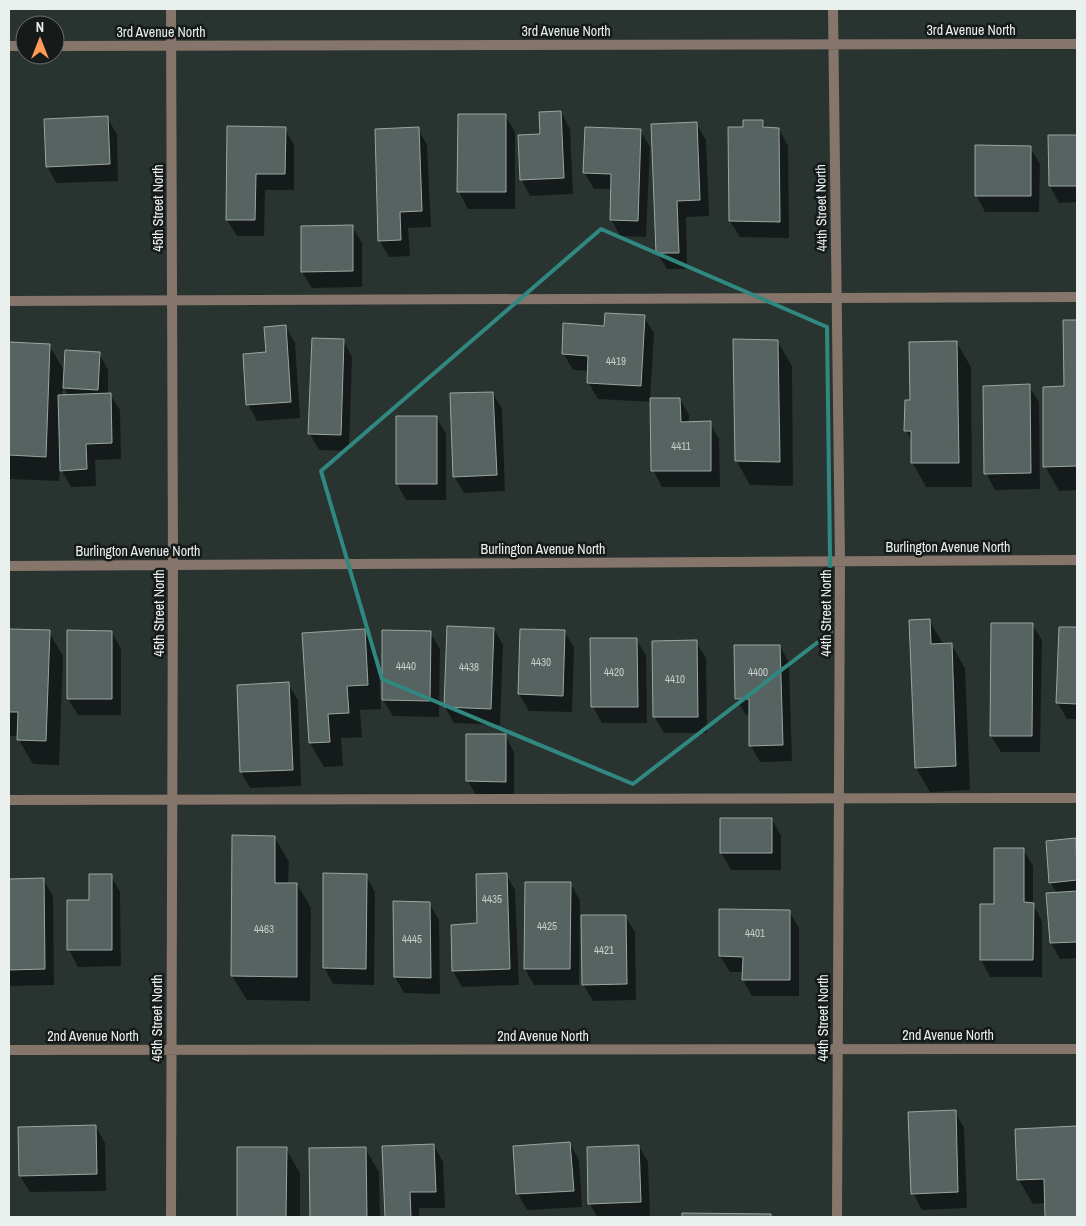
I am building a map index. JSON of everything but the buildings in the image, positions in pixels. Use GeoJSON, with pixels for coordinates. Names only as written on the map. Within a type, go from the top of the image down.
{"type":"FeatureCollection","features":[{"type":"Feature","properties":{"kind":"street","name":"45th Street North"},"geometry":{"type":"LineString","coordinates":[[171,9],[173,565],[170,1050],[171,1217]]}},
{"type":"Feature","properties":{"kind":"street","name":"44th Street North"},"geometry":{"type":"LineString","coordinates":[[833,9],[840,561],[837,1217]]}},
{"type":"Feature","properties":{"kind":"street","name":"3rd Avenue North"},"geometry":{"type":"LineString","coordinates":[[65,46],[1077,44]]}},
{"type":"Feature","properties":{"kind":"street"},"geometry":{"type":"LineString","coordinates":[[9,301],[1077,297]]}},
{"type":"Feature","properties":{"kind":"street","name":"Burlington Avenue North"},"geometry":{"type":"LineString","coordinates":[[9,566],[1077,560]]}},
{"type":"Feature","properties":{"kind":"street"},"geometry":{"type":"LineString","coordinates":[[9,800],[1077,798]]}},
{"type":"Feature","properties":{"kind":"street","name":"2nd Avenue North"},"geometry":{"type":"LineString","coordinates":[[9,1050],[1077,1049]]}},
{"type":"Feature","properties":{"kind":"highlighted area"},"geometry":{"type":"Polygon","coordinates":[[[601,229],[827,327],[831,632],[633,784],[382,679],[321,471],[601,229]]]}}]}
